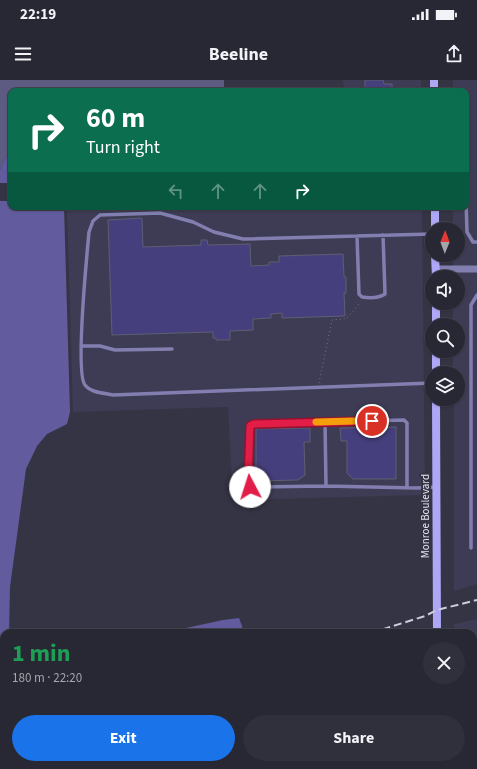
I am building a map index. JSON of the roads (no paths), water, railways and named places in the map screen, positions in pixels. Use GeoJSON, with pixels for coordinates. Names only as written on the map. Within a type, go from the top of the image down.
{"type":"FeatureCollection","features":[{"type":"Feature","properties":{"kind":"street"},"geometry":{"type":"LineString","coordinates":[[435,210],[435,222]]}},
{"type":"Feature","properties":{"kind":"street"},"geometry":{"type":"LineString","coordinates":[[465,270],[477,269]]}},
{"type":"Feature","properties":{"kind":"street","name":"Monroe Boulevard"},"geometry":{"type":"LineString","coordinates":[[436,406],[437,629]]}},
{"type":"Feature","properties":{"kind":"lane"},"geometry":{"type":"LineString","coordinates":[[466,210],[467,232],[473,242],[477,242]]}},
{"type":"Feature","properties":{"kind":"lane"},"geometry":{"type":"LineString","coordinates":[[425,234],[243,239],[214,232],[192,222],[160,213],[100,214],[93,221],[89,232],[81,346],[81,374],[84,384],[93,391],[113,395],[425,383]]}},
{"type":"Feature","properties":{"kind":"lane"},"geometry":{"type":"LineString","coordinates":[[356,236],[359,294],[362,297],[381,296],[385,294],[383,235]]}},
{"type":"Feature","properties":{"kind":"lane"},"geometry":{"type":"LineString","coordinates":[[471,548],[471,305],[477,295]]}},
{"type":"Feature","properties":{"kind":"lane"},"geometry":{"type":"LineString","coordinates":[[81,346],[100,346],[115,350],[172,349]]}},
{"type":"Feature","properties":{"kind":"lane"},"geometry":{"type":"LineString","coordinates":[[407,487],[407,423],[404,420],[254,424],[250,426],[248,485],[250,487],[326,486],[417,488],[436,487]]}},
{"type":"Feature","properties":{"kind":"lane"},"geometry":{"type":"LineString","coordinates":[[325,422],[326,486]]}},
{"type":"Feature","properties":{"kind":"railway"},"geometry":{"type":"LineString","coordinates":[[384,629],[425,616],[437,610],[477,600]]}}]}
